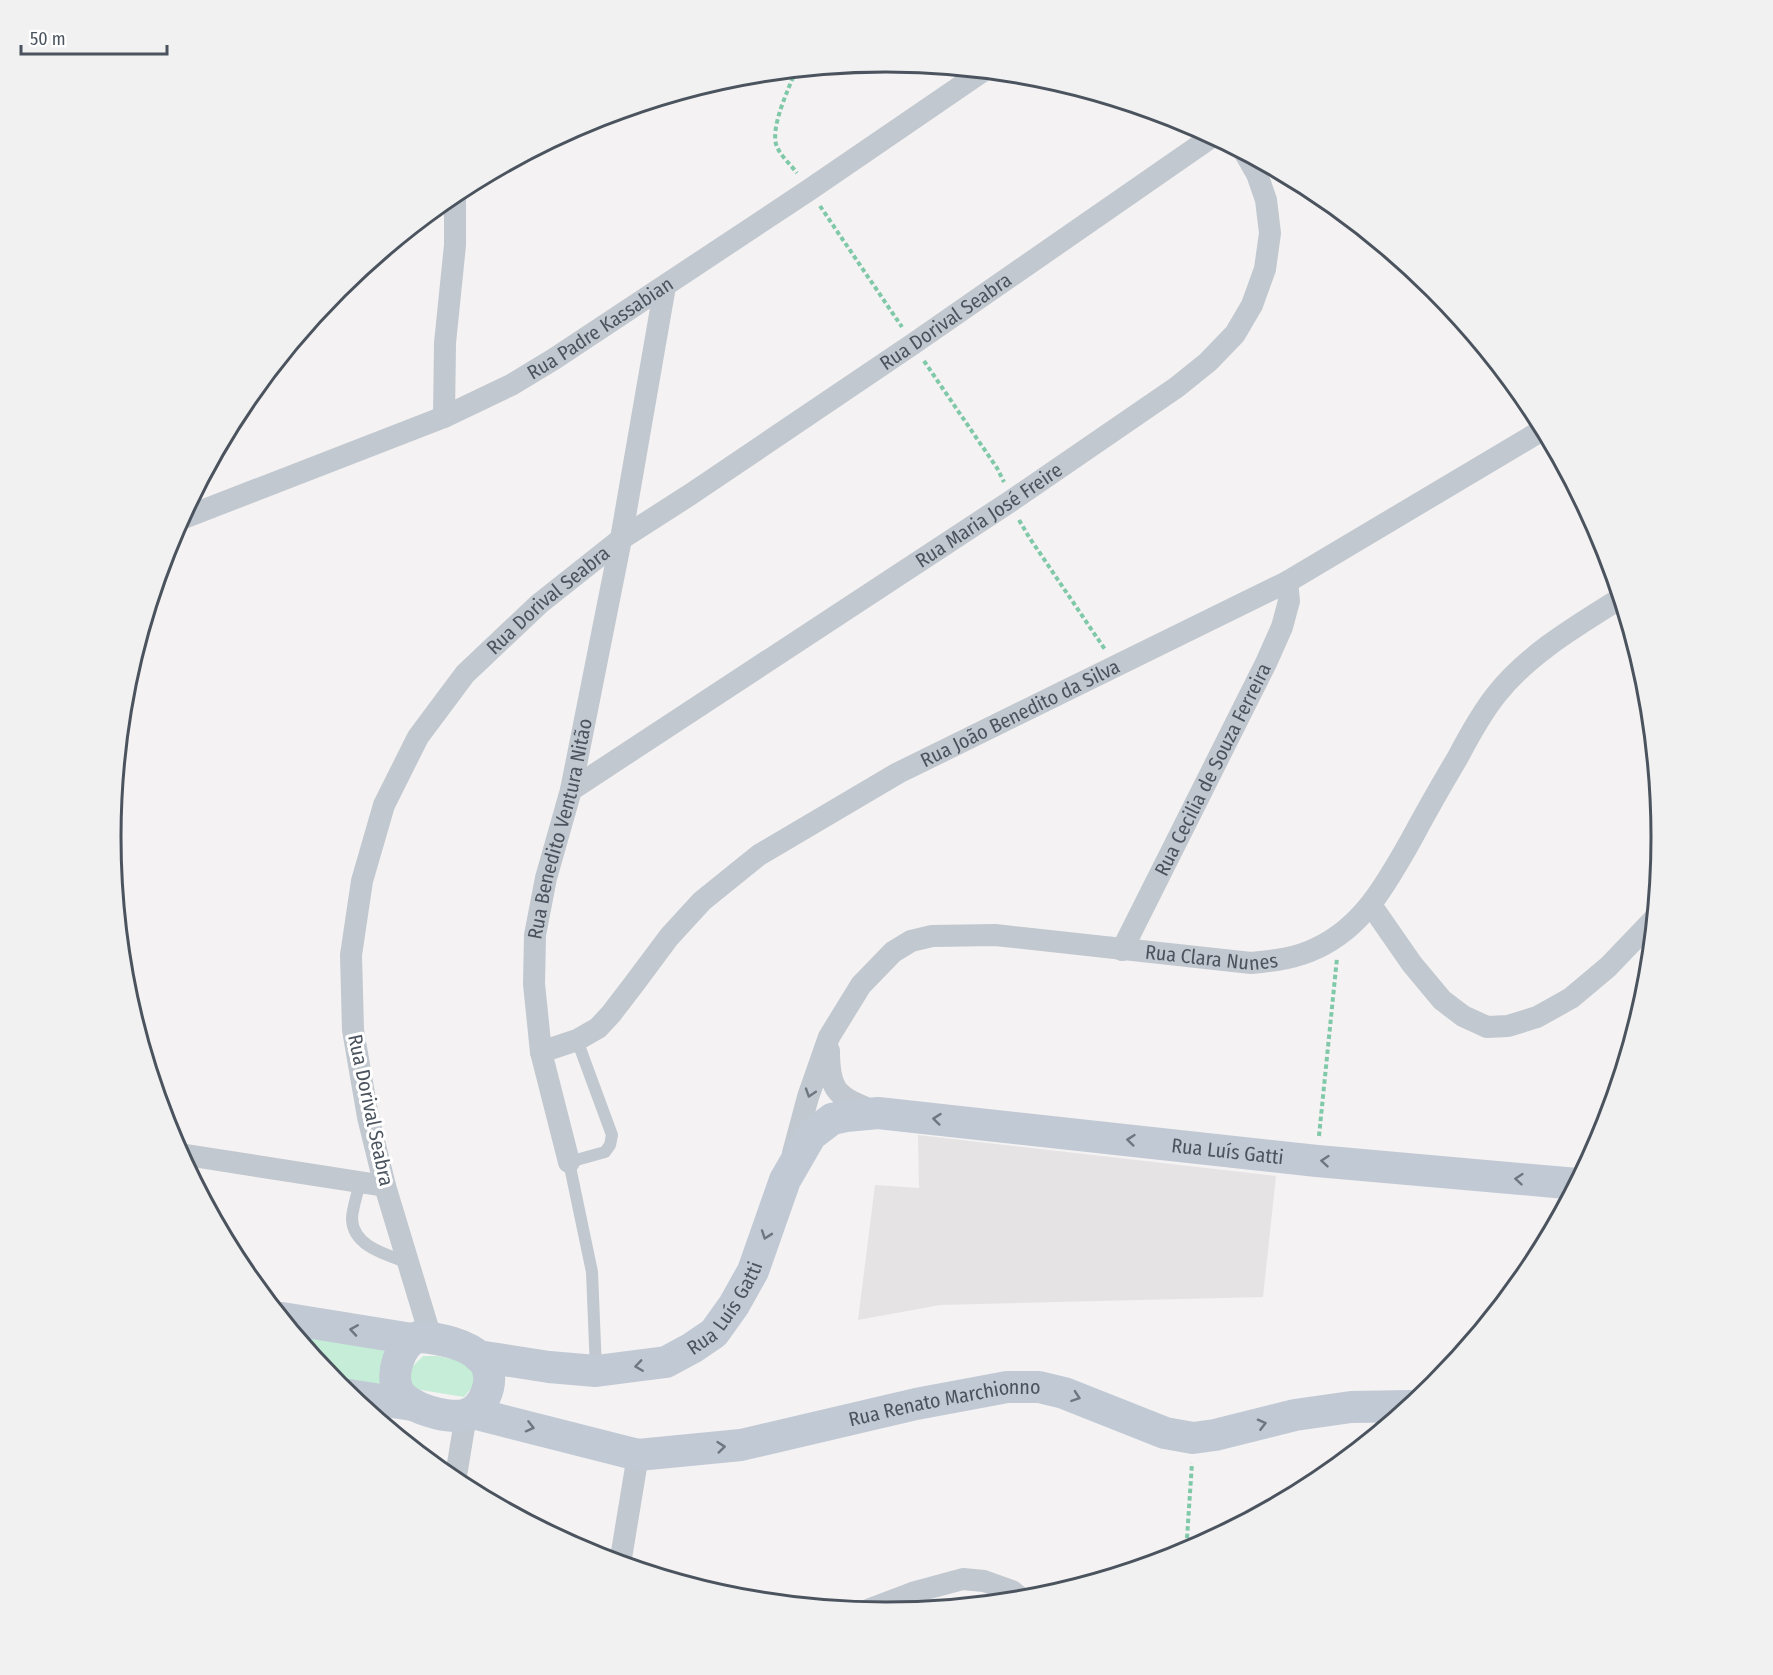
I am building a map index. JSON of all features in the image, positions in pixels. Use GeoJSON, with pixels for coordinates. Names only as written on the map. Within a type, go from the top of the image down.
{"type":"FeatureCollection","features":[{"type":"Feature","properties":{"kind":"street","name":"Rua Padre Kassabian"},"geometry":{"type":"LineString","coordinates":[[193,514],[444,417],[511,385],[809,190],[972,78]]}},
{"type":"Feature","properties":{"kind":"street","name":"Rua Dorival Seabra"},"geometry":{"type":"LineString","coordinates":[[421,1338],[409,1263],[385,1186],[368,1117],[353,1030],[351,955],[362,882],[384,805],[418,737],[465,674],[539,604],[621,539],[913,344],[1205,142]]}},
{"type":"Feature","properties":{"kind":"street","name":"Rua Maria José Freire"},"geometry":{"type":"LineString","coordinates":[[571,790],[1011,501],[1177,387],[1208,362],[1235,334],[1252,305],[1265,269],[1270,233],[1266,200],[1252,166]]}},
{"type":"Feature","properties":{"kind":"street"},"geometry":{"type":"LineString","coordinates":[[444,417],[445,343],[455,245],[455,205]]}},
{"type":"Feature","properties":{"kind":"street","name":"Rua Benedito Ventura Nitão"},"geometry":{"type":"LineString","coordinates":[[569,1162],[541,1052],[534,984],[535,935],[546,878],[571,790],[621,539],[665,285]]}},
{"type":"Feature","properties":{"kind":"street","name":"Rua João Benedito da Silva"},"geometry":{"type":"LineString","coordinates":[[541,1052],[577,1040],[598,1028],[669,937],[702,901],[759,855],[898,773],[1287,582],[1536,434]]}},
{"type":"Feature","properties":{"kind":"street","name":"Rua Cecilia de Souza Ferreira"},"geometry":{"type":"LineString","coordinates":[[1122,950],[1274,645],[1289,601],[1287,582]]}},
{"type":"Feature","properties":{"kind":"street","name":"Rua Clara Nunes"},"geometry":{"type":"LineString","coordinates":[[785,1180],[808,1097],[829,1037],[861,985],[893,952],[911,941],[932,936],[995,935],[1251,963],[1291,957],[1318,948],[1339,934],[1371,905],[1392,874],[1475,726],[1496,694],[1552,642],[1614,602]]}},
{"type":"Feature","properties":{"kind":"street"},"geometry":{"type":"LineString","coordinates":[[1371,905],[1412,964],[1442,1000],[1463,1016],[1487,1027],[1508,1026],[1538,1017],[1571,998],[1608,967],[1646,927]]}},
{"type":"Feature","properties":{"kind":"street","name":"Rua Luís Gatti"},"geometry":{"type":"LineString","coordinates":[[829,1037],[829,1065],[831,1081],[835,1089],[848,1101],[878,1113]]}},
{"type":"Feature","properties":{"kind":"street","name":"Rua Luís Gatti"},"geometry":{"type":"LineString","coordinates":[[478,1356],[549,1367],[596,1371],[666,1362],[692,1348],[714,1333],[734,1305],[753,1271],[785,1180],[811,1135],[832,1119],[846,1116],[878,1113],[1317,1161],[1569,1183]]}},
{"type":"Feature","properties":{"kind":"street"},"geometry":{"type":"LineString","coordinates":[[191,1156],[385,1186]]}},
{"type":"Feature","properties":{"kind":"street"},"geometry":{"type":"LineString","coordinates":[[292,1319],[421,1338],[461,1347],[484,1361],[488,1372],[489,1383],[486,1395],[480,1406],[469,1414],[456,1416],[442,1414],[412,1405],[365,1398]]}},
{"type":"Feature","properties":{"kind":"street"},"geometry":{"type":"LineString","coordinates":[[412,1405],[397,1389],[396,1371],[401,1352],[406,1344],[421,1338]]}},
{"type":"Feature","properties":{"kind":"street","name":"Rua Renato Marchionno"},"geometry":{"type":"LineString","coordinates":[[469,1414],[638,1455],[741,1445],[916,1404],[1006,1387],[1039,1387],[1064,1393],[1165,1433],[1193,1438],[1215,1435],[1295,1415],[1351,1407],[1398,1406]]}},
{"type":"Feature","properties":{"kind":"street"},"geometry":{"type":"LineString","coordinates":[[457,1471],[469,1414]]}},
{"type":"Feature","properties":{"kind":"street"},"geometry":{"type":"LineString","coordinates":[[621,1555],[638,1455]]}},
{"type":"Feature","properties":{"kind":"street"},"geometry":{"type":"LineString","coordinates":[[886,1603],[915,1592],[963,1579],[984,1581],[1013,1592]]}},
{"type":"Feature","properties":{"kind":"lane"},"geometry":{"type":"LineString","coordinates":[[569,1162],[605,1152],[610,1145],[612,1135],[577,1040]]}},
{"type":"Feature","properties":{"kind":"lane","name":"Rua Benedito Ventura Nitão"},"geometry":{"type":"LineString","coordinates":[[569,1162],[592,1272],[596,1371]]}},
{"type":"Feature","properties":{"kind":"lane"},"geometry":{"type":"LineString","coordinates":[[360,1182],[352,1220],[359,1237],[374,1250],[409,1263]]}},
{"type":"Feature","properties":{"kind":"path"},"geometry":{"type":"LineString","coordinates":[[793,78],[776,126],[777,147],[809,190],[997,468],[1018,518],[1029,537],[1116,667]]}},
{"type":"Feature","properties":{"kind":"path"},"geometry":{"type":"LineString","coordinates":[[1317,1161],[1339,934]]}},
{"type":"Feature","properties":{"kind":"path"},"geometry":{"type":"LineString","coordinates":[[1187,1541],[1193,1438]]}},
{"type":"Feature","properties":{"kind":"shaded area"},"geometry":{"type":"Polygon","coordinates":[[[918,1135],[1276,1176],[1263,1297],[940,1305],[858,1320],[875,1185],[919,1188],[918,1135]]]}},
{"type":"Feature","properties":{"kind":"green space"},"geometry":{"type":"Polygon","coordinates":[[[304,1334],[386,1347],[377,1398],[360,1393],[304,1334]]]}},
{"type":"Feature","properties":{"kind":"green space"},"geometry":{"type":"Polygon","coordinates":[[[423,1356],[438,1356],[474,1364],[475,1384],[464,1397],[409,1388],[407,1372],[423,1356]]]}}]}
